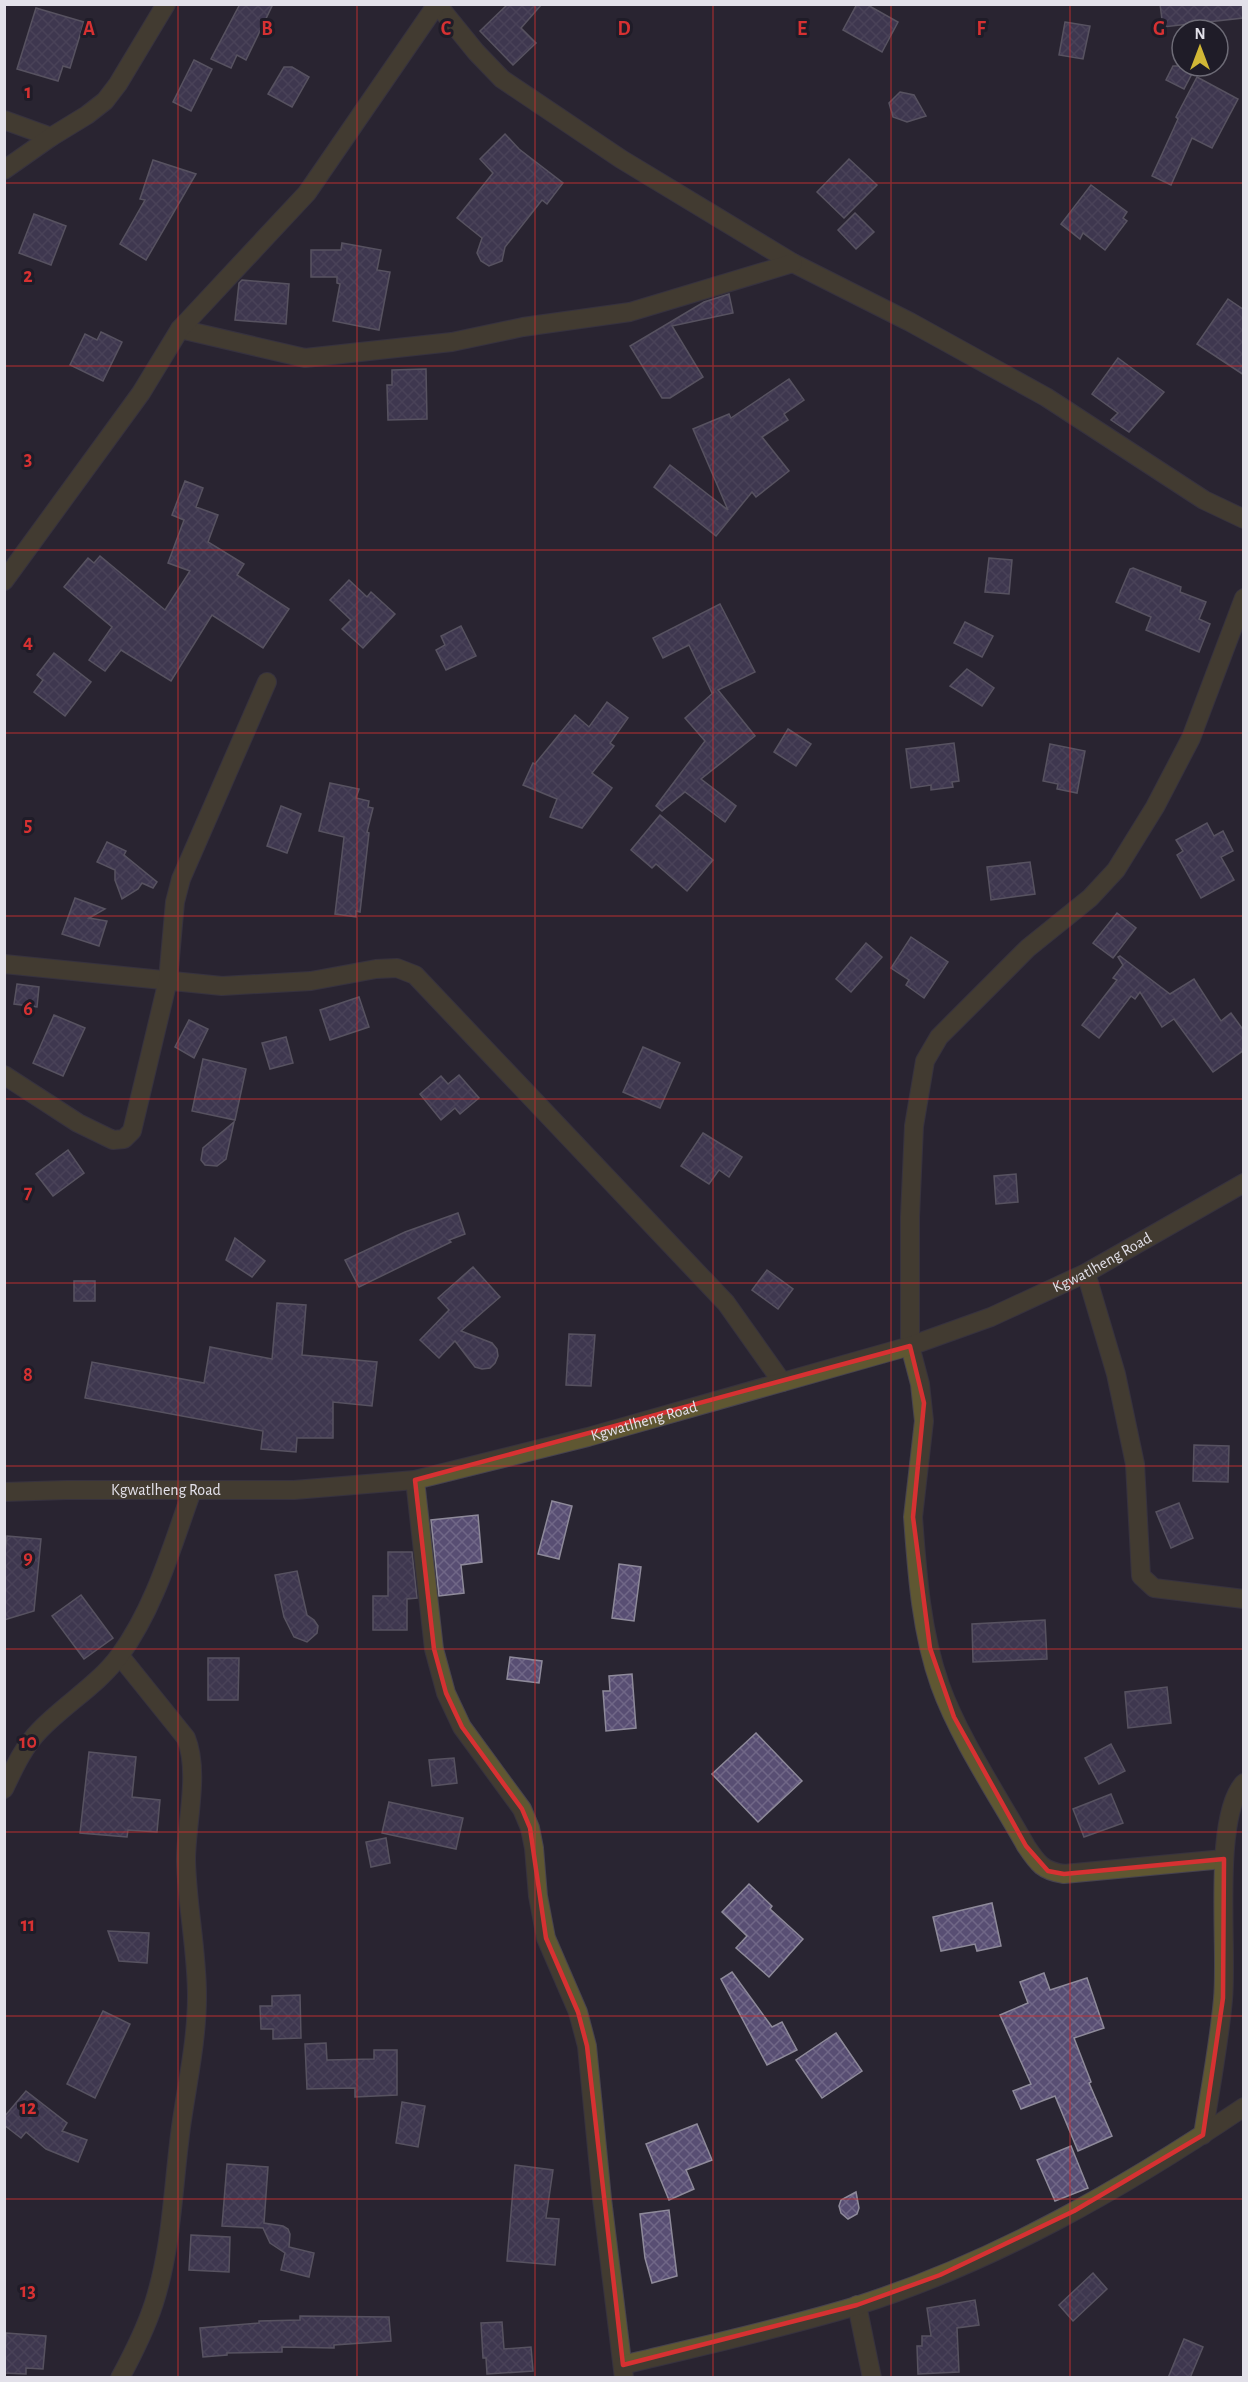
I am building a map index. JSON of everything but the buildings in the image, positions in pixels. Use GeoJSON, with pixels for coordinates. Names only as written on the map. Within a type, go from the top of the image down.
{"type":"FeatureCollection","features":[{"type":"Feature","properties":{"kind":"street"},"geometry":{"type":"LineString","coordinates":[[4,170],[105,101],[118,84],[166,4]]}},
{"type":"Feature","properties":{"kind":"street"},"geometry":{"type":"LineString","coordinates":[[4,581],[141,393],[180,330],[307,193],[437,4],[476,52],[502,79],[621,159],[793,263],[910,322],[1046,397],[1204,500],[1244,519]]}},
{"type":"Feature","properties":{"kind":"street"},"geometry":{"type":"LineString","coordinates":[[4,120],[51,136]]}},
{"type":"Feature","properties":{"kind":"street"},"geometry":{"type":"LineString","coordinates":[[180,330],[305,358],[452,342],[523,327],[630,312],[793,263]]}},
{"type":"Feature","properties":{"kind":"street"},"geometry":{"type":"LineString","coordinates":[[1224,1859],[1065,1874],[1048,1871],[1035,1860],[1026,1846],[954,1717],[939,1684],[930,1648],[921,1600],[913,1517],[920,1472],[924,1403],[910,1346],[910,1205],[914,1126],[925,1060],[939,1037],[1028,948],[1090,898],[1116,870],[1155,807],[1191,738],[1244,598]]}},
{"type":"Feature","properties":{"kind":"street"},"geometry":{"type":"LineString","coordinates":[[4,1075],[78,1123],[113,1140],[124,1139],[132,1131],[168,980],[175,902],[181,879],[267,682]]}},
{"type":"Feature","properties":{"kind":"street"},"geometry":{"type":"LineString","coordinates":[[4,964],[222,986],[311,981],[376,969],[397,968],[415,975],[726,1303],[782,1382]]}},
{"type":"Feature","properties":{"kind":"street","name":"Kgwatlheng Road"},"geometry":{"type":"LineString","coordinates":[[4,1492],[294,1490],[415,1480],[588,1437],[910,1346],[991,1317],[1086,1273],[1244,1182]]}},
{"type":"Feature","properties":{"kind":"street"},"geometry":{"type":"LineString","coordinates":[[1086,1273],[1116,1374],[1135,1464],[1141,1576],[1154,1588],[1244,1599]]}},
{"type":"Feature","properties":{"kind":"street"},"geometry":{"type":"LineString","coordinates":[[415,1480],[434,1649],[446,1692],[462,1727],[522,1809],[530,1828],[546,1938],[578,2012],[587,2046],[602,2199],[624,2371],[857,2305],[940,2275],[1008,2245],[1133,2179],[1244,2107]]}},
{"type":"Feature","properties":{"kind":"street"},"geometry":{"type":"LineString","coordinates":[[4,1789],[23,1752],[38,1732],[120,1656],[154,1593],[192,1491]]}},
{"type":"Feature","properties":{"kind":"street"},"geometry":{"type":"LineString","coordinates":[[120,1656],[186,1738],[189,1746],[191,1790],[186,1841],[187,1883],[196,1955],[198,1998],[170,2224],[161,2275],[146,2324],[120,2378]]}},
{"type":"Feature","properties":{"kind":"street"},"geometry":{"type":"LineString","coordinates":[[4,1759],[23,1752]]}},
{"type":"Feature","properties":{"kind":"street"},"geometry":{"type":"LineString","coordinates":[[1203,2134],[1223,1998],[1226,1833],[1232,1805],[1244,1783]]}},
{"type":"Feature","properties":{"kind":"street"},"geometry":{"type":"LineString","coordinates":[[857,2305],[872,2378]]}},
{"type":"Feature","properties":{"kind":"highlighted area"},"geometry":{"type":"Polygon","coordinates":[[[910,1346],[924,1403],[913,1517],[930,1648],[954,1717],[1026,1846],[1048,1871],[1064,1874],[1224,1859],[1223,1998],[1203,2135],[1074,2211],[940,2275],[857,2305],[623,2365],[587,2046],[578,2012],[546,1938],[530,1828],[522,1809],[462,1727],[446,1693],[434,1649],[415,1480],[910,1346]]]}}]}
